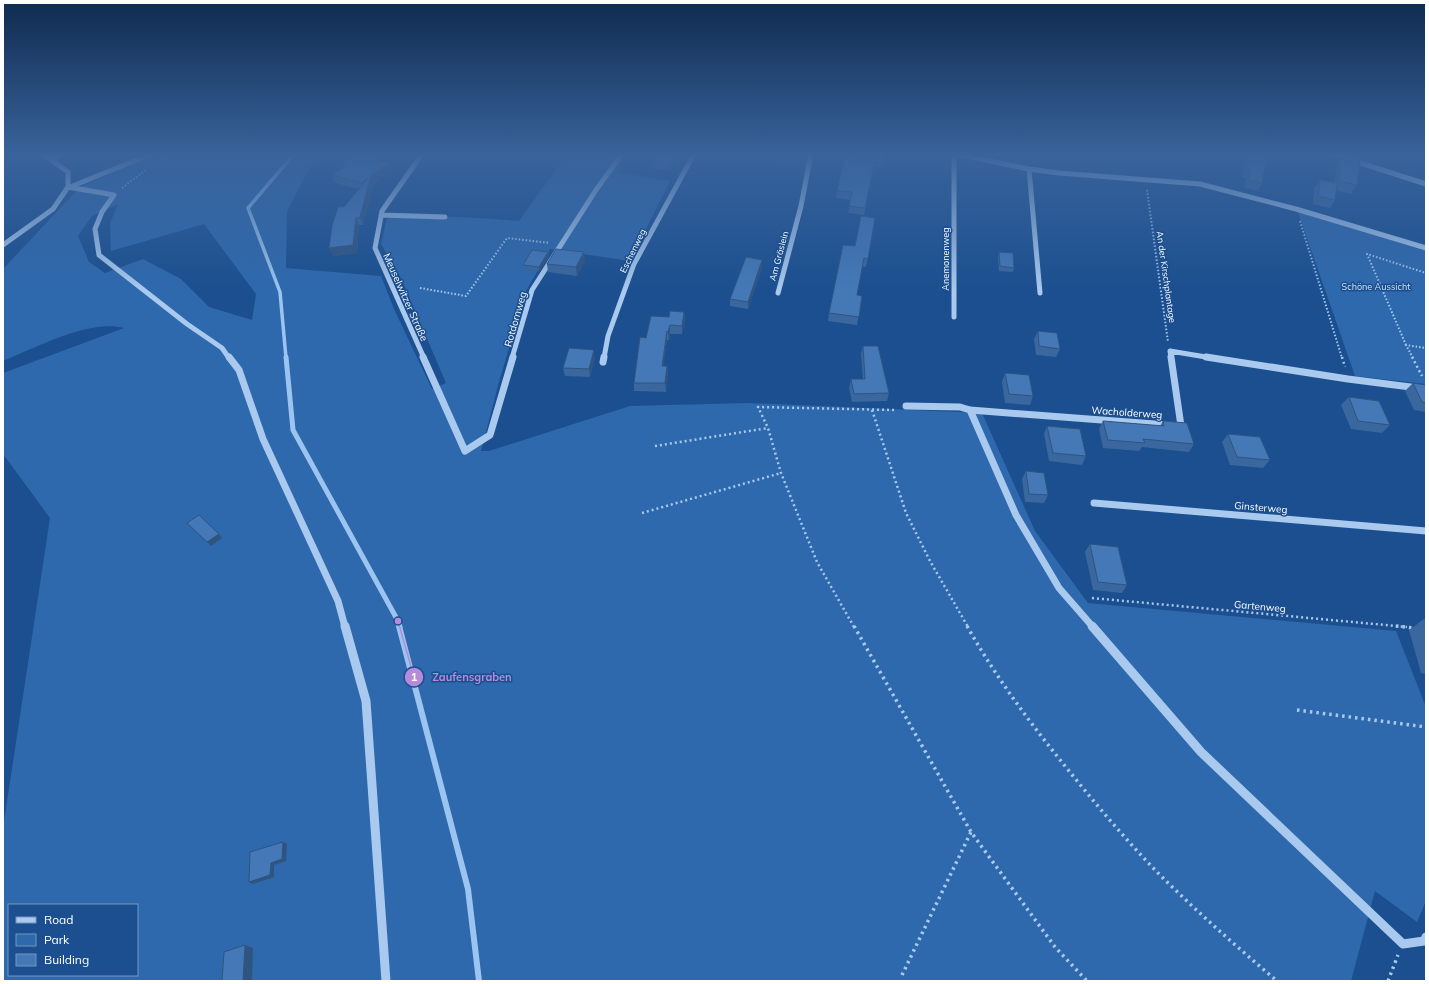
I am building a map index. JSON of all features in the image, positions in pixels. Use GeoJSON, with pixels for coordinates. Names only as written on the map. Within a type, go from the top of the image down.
{"type":"FeatureCollection","features":[{"type":"Feature","properties":{"kind":"street"},"geometry":{"type":"LineString","coordinates":[[3,245],[15,238],[53,209],[59,200]]}},
{"type":"Feature","properties":{"kind":"street"},"geometry":{"type":"LineString","coordinates":[[111,200],[102,212],[95,229],[99,255],[187,324],[222,348],[239,370],[263,439],[338,601],[366,701],[386,981]]}},
{"type":"Feature","properties":{"kind":"street","name":"Meuselwitzer Straße"},"geometry":{"type":"LineString","coordinates":[[390,200],[382,211],[375,248],[465,451]]}},
{"type":"Feature","properties":{"kind":"street","name":"Rotdornweg"},"geometry":{"type":"LineString","coordinates":[[465,451],[490,435],[532,290],[591,200]]}},
{"type":"Feature","properties":{"kind":"street","name":"Eschenweg"},"geometry":{"type":"LineString","coordinates":[[603,362],[608,336],[634,264],[669,200]]}},
{"type":"Feature","properties":{"kind":"street","name":"Am Gräslein"},"geometry":{"type":"LineString","coordinates":[[778,293],[802,200]]}},
{"type":"Feature","properties":{"kind":"street","name":"Anemonenweg"},"geometry":{"type":"LineString","coordinates":[[954,200],[954,317]]}},
{"type":"Feature","properties":{"kind":"street"},"geometry":{"type":"LineString","coordinates":[[1032,200],[1040,293]]}},
{"type":"Feature","properties":{"kind":"street"},"geometry":{"type":"LineString","coordinates":[[1261,200],[1426,248]]}},
{"type":"Feature","properties":{"kind":"street"},"geometry":{"type":"LineString","coordinates":[[381,215],[445,217]]}},
{"type":"Feature","properties":{"kind":"street"},"geometry":{"type":"LineString","coordinates":[[1170,351],[1348,379],[1426,389]]}},
{"type":"Feature","properties":{"kind":"street","name":"Wacholderweg"},"geometry":{"type":"LineString","coordinates":[[906,406],[960,407],[970,410],[1181,426],[1170,351]]}},
{"type":"Feature","properties":{"kind":"street"},"geometry":{"type":"LineString","coordinates":[[970,410],[1016,515],[1059,588],[1200,752],[1403,944],[1424,941],[1426,937]]}},
{"type":"Feature","properties":{"kind":"street","name":"Ginsterweg"},"geometry":{"type":"LineString","coordinates":[[1094,503],[1426,531]]}},
{"type":"Feature","properties":{"kind":"path","name":"An der Kirschplantage"},"geometry":{"type":"LineString","coordinates":[[1149,200],[1170,351]]}},
{"type":"Feature","properties":{"kind":"path"},"geometry":{"type":"LineString","coordinates":[[1296,209],[1348,379]]}},
{"type":"Feature","properties":{"kind":"path"},"geometry":{"type":"LineString","coordinates":[[420,288],[466,296],[507,238],[561,245]]}},
{"type":"Feature","properties":{"kind":"path"},"geometry":{"type":"LineString","coordinates":[[1423,379],[1406,344],[1367,254],[1426,273]]}},
{"type":"Feature","properties":{"kind":"path"},"geometry":{"type":"LineString","coordinates":[[1406,344],[1426,348]]}},
{"type":"Feature","properties":{"kind":"path"},"geometry":{"type":"LineString","coordinates":[[894,410],[758,407],[768,428],[781,473],[817,562],[971,832],[1056,947],[1087,981]]}},
{"type":"Feature","properties":{"kind":"path"},"geometry":{"type":"LineString","coordinates":[[872,410],[906,513],[930,562],[977,644],[1029,721],[1098,808],[1158,873],[1235,945],[1277,981]]}},
{"type":"Feature","properties":{"kind":"path"},"geometry":{"type":"LineString","coordinates":[[655,446],[768,428]]}},
{"type":"Feature","properties":{"kind":"path"},"geometry":{"type":"LineString","coordinates":[[642,512],[781,473]]}},
{"type":"Feature","properties":{"kind":"path","name":"Gartenweg"},"geometry":{"type":"LineString","coordinates":[[1092,598],[1418,628]]}},
{"type":"Feature","properties":{"kind":"path"},"geometry":{"type":"LineString","coordinates":[[1297,710],[1426,727]]}},
{"type":"Feature","properties":{"kind":"path"},"geometry":{"type":"LineString","coordinates":[[902,975],[971,832]]}},
{"type":"Feature","properties":{"kind":"path"},"geometry":{"type":"LineString","coordinates":[[1388,981],[1403,944]]}},
{"type":"Feature","properties":{"kind":"green space"},"geometry":{"type":"Polygon","coordinates":[[[68,200],[293,200],[287,211],[286,268],[381,276],[394,309],[432,389],[446,383],[401,278],[381,244],[388,214],[519,221],[534,200],[661,200],[630,261],[550,249],[526,291],[499,382],[481,451],[489,451],[630,406],[748,403],[982,413],[1035,531],[1088,603],[1396,631],[1426,707],[1426,901],[1417,922],[1375,891],[1351,981],[3,981],[3,828],[50,518],[3,454],[3,373],[124,328],[110,326],[79,331],[46,342],[3,361],[3,269],[68,200]],[[118,204],[92,216],[78,236],[89,262],[105,273],[143,259],[181,279],[209,307],[252,320],[256,294],[204,224],[111,251],[110,223],[118,204]]]}},
{"type":"Feature","properties":{"kind":"green space","name":"Schöne Aussicht"},"geometry":{"type":"Polygon","coordinates":[[[1298,212],[1426,251],[1426,384],[1355,376],[1298,212]]]}},
{"type":"Feature","properties":{"kind":"building"},"geometry":{"type":"Polygon","coordinates":[[[350,200],[365,200],[360,217],[356,218],[353,245],[329,248],[332,226],[338,207],[344,207],[350,200]]]}},
{"type":"Feature","properties":{"kind":"building"},"geometry":{"type":"Polygon","coordinates":[[[850,200],[867,200],[865,208],[849,206],[850,200]]]}},
{"type":"Feature","properties":{"kind":"building"},"geometry":{"type":"Polygon","coordinates":[[[861,216],[875,218],[868,259],[864,258],[857,295],[862,296],[859,317],[829,313],[843,245],[855,246],[861,216]]]}},
{"type":"Feature","properties":{"kind":"building"},"geometry":{"type":"Polygon","coordinates":[[[556,249],[584,252],[576,267],[547,264],[556,249]]]}},
{"type":"Feature","properties":{"kind":"building"},"geometry":{"type":"Polygon","coordinates":[[[532,250],[548,252],[539,267],[523,265],[532,250]]]}},
{"type":"Feature","properties":{"kind":"building"},"geometry":{"type":"Polygon","coordinates":[[[999,252],[1013,253],[1014,268],[1000,266],[999,252]]]}},
{"type":"Feature","properties":{"kind":"building"},"geometry":{"type":"Polygon","coordinates":[[[746,257],[762,260],[748,302],[730,299],[746,257]]]}},
{"type":"Feature","properties":{"kind":"building"},"geometry":{"type":"Polygon","coordinates":[[[670,311],[684,312],[682,326],[670,325],[668,332],[667,331],[662,366],[667,366],[665,383],[634,383],[640,337],[646,338],[651,316],[669,317],[670,311]]]}},
{"type":"Feature","properties":{"kind":"building"},"geometry":{"type":"Polygon","coordinates":[[[1038,331],[1057,333],[1060,349],[1039,346],[1038,331]]]}},
{"type":"Feature","properties":{"kind":"building"},"geometry":{"type":"Polygon","coordinates":[[[863,346],[878,346],[889,393],[854,394],[851,379],[865,379],[863,346]]]}},
{"type":"Feature","properties":{"kind":"building"},"geometry":{"type":"Polygon","coordinates":[[[569,348],[594,350],[589,369],[563,368],[569,348]]]}},
{"type":"Feature","properties":{"kind":"building"},"geometry":{"type":"Polygon","coordinates":[[[1005,373],[1029,375],[1033,396],[1009,394],[1005,373]]]}},
{"type":"Feature","properties":{"kind":"building"},"geometry":{"type":"Polygon","coordinates":[[[1413,383],[1426,385],[1426,403],[1422,402],[1413,383]]]}},
{"type":"Feature","properties":{"kind":"building"},"geometry":{"type":"Polygon","coordinates":[[[1349,397],[1379,401],[1390,425],[1358,421],[1349,397]]]}},
{"type":"Feature","properties":{"kind":"building"},"geometry":{"type":"Polygon","coordinates":[[[1103,421],[1164,426],[1163,421],[1187,423],[1194,444],[1143,439],[1145,443],[1108,440],[1103,421]]]}},
{"type":"Feature","properties":{"kind":"building"},"geometry":{"type":"Polygon","coordinates":[[[1047,426],[1080,429],[1086,456],[1053,453],[1047,426]]]}},
{"type":"Feature","properties":{"kind":"building"},"geometry":{"type":"Polygon","coordinates":[[[1228,434],[1260,437],[1270,460],[1237,457],[1228,434]]]}},
{"type":"Feature","properties":{"kind":"building"},"geometry":{"type":"Polygon","coordinates":[[[1026,471],[1044,473],[1048,495],[1029,494],[1026,471]]]}},
{"type":"Feature","properties":{"kind":"building"},"geometry":{"type":"Polygon","coordinates":[[[199,515],[219,534],[207,542],[187,523],[199,515]]]}},
{"type":"Feature","properties":{"kind":"building"},"geometry":{"type":"Polygon","coordinates":[[[1090,544],[1118,547],[1127,585],[1098,582],[1090,544]]]}},
{"type":"Feature","properties":{"kind":"building"},"geometry":{"type":"Polygon","coordinates":[[[283,842],[282,859],[271,863],[270,875],[249,882],[250,852],[283,842]]]}},
{"type":"Feature","properties":{"kind":"building"},"geometry":{"type":"Polygon","coordinates":[[[245,945],[243,981],[222,981],[224,952],[245,945]]]}},
{"type":"Feature","properties":{"kind":"waterway"},"geometry":{"type":"LineString","coordinates":[[255,200],[248,208],[280,292],[286,358]]}},
{"type":"Feature","properties":{"kind":"waterway"},"geometry":{"type":"LineString","coordinates":[[286,357],[293,430],[400,627]]}},
{"type":"Feature","properties":{"kind":"waterway"},"geometry":{"type":"LineString","coordinates":[[399,626],[468,889],[479,981]]}},
{"type":"Feature","properties":{"kind":"place","name":"Zaufensgraben"},"geometry":{"type":"Point","coordinates":[398,621]}}]}
